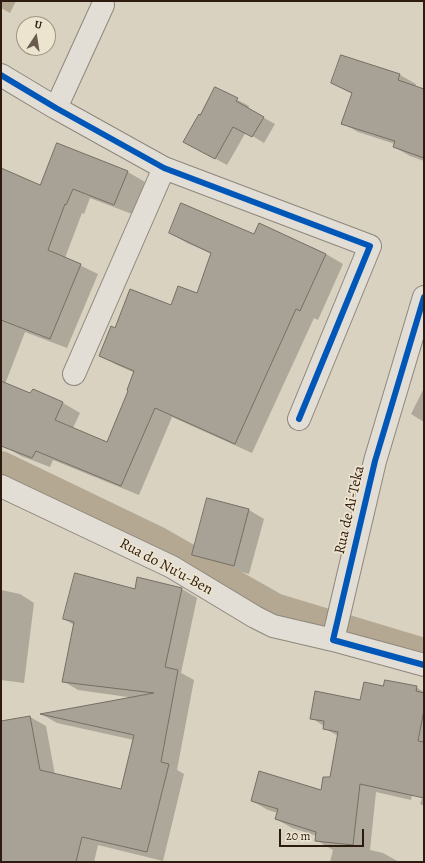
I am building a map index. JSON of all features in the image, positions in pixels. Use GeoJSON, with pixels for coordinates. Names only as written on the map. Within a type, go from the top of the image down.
{"type":"FeatureCollection","features":[{"type":"Feature","properties":{"kind":"street"},"geometry":{"type":"LineString","coordinates":[[56,108],[103,5]]}},
{"type":"Feature","properties":{"kind":"street"},"geometry":{"type":"LineString","coordinates":[[1,75],[56,108],[164,168],[370,246],[299,419]]}},
{"type":"Feature","properties":{"kind":"street"},"geometry":{"type":"LineString","coordinates":[[74,374],[164,168]]}},
{"type":"Feature","properties":{"kind":"street","name":"Rua de Ai-Teka"},"geometry":{"type":"LineString","coordinates":[[334,640],[375,461],[418,339],[424,297]]}},
{"type":"Feature","properties":{"kind":"street","name":"Rua do Nu'u-Ben"},"geometry":{"type":"LineString","coordinates":[[1,486],[172,567],[255,617],[274,626],[334,640]]}},
{"type":"Feature","properties":{"kind":"street"},"geometry":{"type":"LineString","coordinates":[[334,640],[424,665]]}},
{"type":"Feature","properties":{"kind":"shaded area"},"geometry":{"type":"Polygon","coordinates":[[[1,1],[16,1],[10,13],[1,8],[1,1]]]}},
{"type":"Feature","properties":{"kind":"building"},"geometry":{"type":"Polygon","coordinates":[[[341,55],[400,74],[398,80],[424,89],[424,158],[393,147],[395,141],[341,124],[352,93],[331,83],[341,55]]]}},
{"type":"Feature","properties":{"kind":"building"},"geometry":{"type":"Polygon","coordinates":[[[215,87],[238,98],[236,101],[264,117],[252,137],[233,127],[215,159],[183,142],[215,87]]]}},
{"type":"Feature","properties":{"kind":"building"},"geometry":{"type":"Polygon","coordinates":[[[57,143],[128,171],[114,205],[73,189],[66,205],[65,204],[48,250],[81,264],[50,339],[1,320],[1,168],[40,185],[57,143]]]}},
{"type":"Feature","properties":{"kind":"building"},"geometry":{"type":"Polygon","coordinates":[[[181,203],[254,234],[259,223],[326,254],[300,311],[296,309],[235,444],[155,408],[121,486],[36,451],[32,458],[1,446],[1,381],[30,393],[33,389],[63,402],[55,420],[107,442],[128,391],[127,390],[134,371],[99,356],[111,326],[115,328],[130,289],[171,305],[178,286],[197,293],[211,253],[169,233],[181,203]]]}},
{"type":"Feature","properties":{"kind":"building"},"geometry":{"type":"Polygon","coordinates":[[[207,498],[249,509],[234,566],[192,555],[207,498]]]}},
{"type":"Feature","properties":{"kind":"building"},"geometry":{"type":"Polygon","coordinates":[[[75,573],[135,589],[137,577],[182,588],[165,667],[178,670],[161,762],[169,764],[147,852],[82,837],[76,862],[1,862],[1,721],[30,716],[40,770],[121,789],[134,735],[40,714],[154,693],[62,682],[74,622],[63,619],[75,573]]]}},
{"type":"Feature","properties":{"kind":"building"},"geometry":{"type":"Polygon","coordinates":[[[385,680],[417,686],[416,691],[424,693],[424,710],[418,741],[424,742],[424,798],[360,784],[353,845],[315,841],[316,832],[275,819],[278,809],[251,801],[259,771],[321,790],[323,777],[330,777],[338,732],[323,729],[324,721],[310,719],[315,691],[360,700],[364,682],[383,686],[385,680]]]}},
{"type":"Feature","properties":{"kind":"waterway"},"geometry":{"type":"LineString","coordinates":[[1,466],[157,541],[275,608],[424,653]]}},
{"type":"Feature","properties":{"kind":"cycle path"},"geometry":{"type":"LineString","coordinates":[[1,75],[56,108],[164,168],[370,246],[299,419]]}},
{"type":"Feature","properties":{"kind":"cycle path"},"geometry":{"type":"LineString","coordinates":[[424,297],[375,461],[333,640],[424,665]]}}]}
